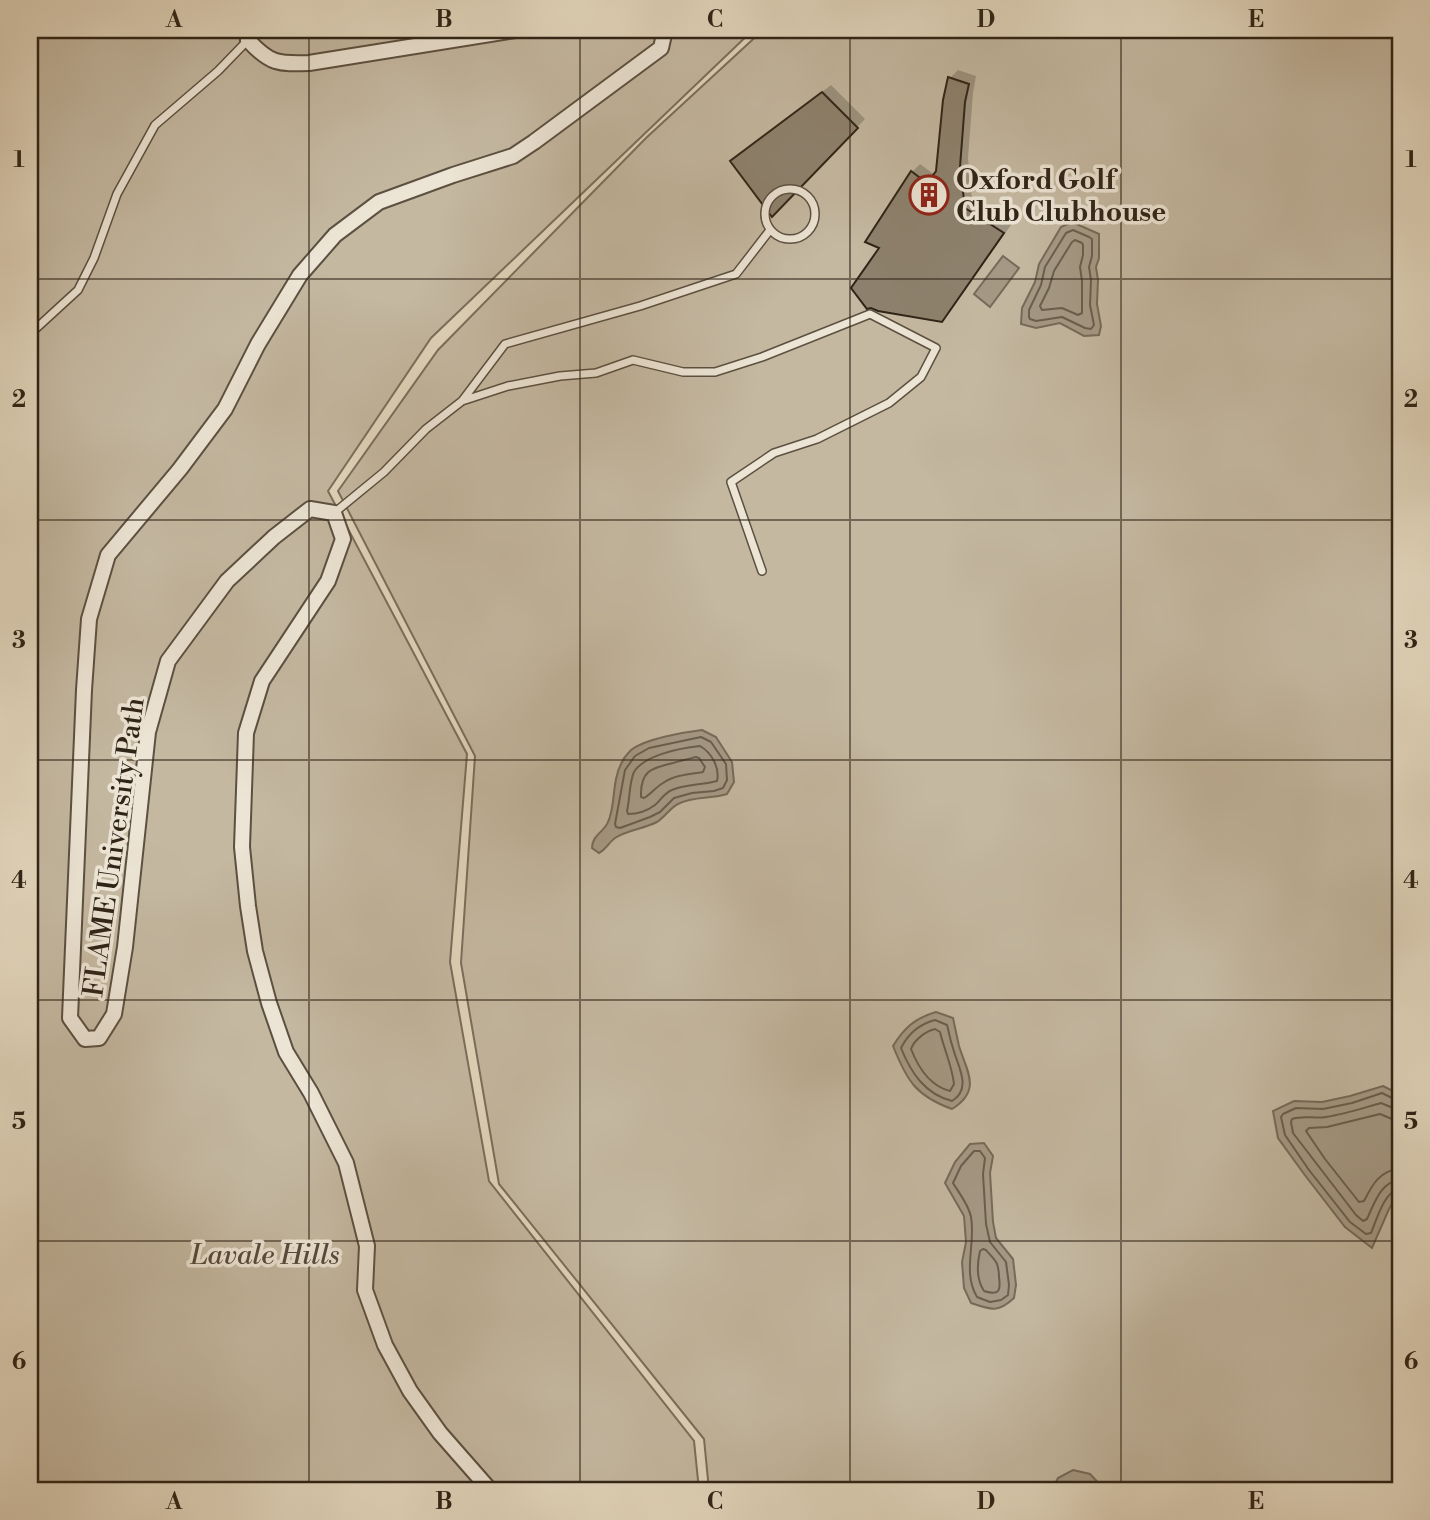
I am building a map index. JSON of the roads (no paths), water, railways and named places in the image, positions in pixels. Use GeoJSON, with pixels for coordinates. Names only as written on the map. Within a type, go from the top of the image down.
{"type":"FeatureCollection","features":[{"type":"Feature","properties":{"kind":"street"},"geometry":{"type":"LineString","coordinates":[[251,35],[261,54],[282,64],[309,63],[515,30]]}},
{"type":"Feature","properties":{"kind":"street","name":"FLAME University Path"},"geometry":{"type":"LineString","coordinates":[[334,513],[310,509],[274,537],[227,581],[168,661],[148,732],[128,920],[114,1014],[99,1038],[85,1039],[70,1018],[84,690],[89,620],[108,555],[180,469],[225,409],[258,344],[300,275],[335,234],[379,202],[513,156],[661,48],[665,30]]}},
{"type":"Feature","properties":{"kind":"street"},"geometry":{"type":"LineString","coordinates":[[334,513],[343,539],[328,581],[262,681],[246,733],[242,847],[254,951],[286,1052],[311,1093],[346,1163],[367,1246],[365,1290],[385,1345],[410,1391],[440,1433],[490,1490]]}},
{"type":"Feature","properties":{"kind":"lane"},"geometry":{"type":"LineString","coordinates":[[30,334],[78,290],[94,258],[117,194],[155,125],[218,71],[251,35]]}},
{"type":"Feature","properties":{"kind":"lane"},"geometry":{"type":"LineString","coordinates":[[790,188],[806,194],[812,201],[814,220],[804,234],[786,239],[770,230],[764,215],[765,206],[775,193],[790,188]]}},
{"type":"Feature","properties":{"kind":"lane"},"geometry":{"type":"LineString","coordinates":[[334,513],[384,472],[426,429],[462,401],[505,344],[640,306],[736,274],[770,230]]}},
{"type":"Feature","properties":{"kind":"lane"},"geometry":{"type":"LineString","coordinates":[[462,401],[508,386],[560,376],[596,373],[633,360],[683,372],[715,372],[762,357],[870,314],[936,348],[921,377],[889,403],[817,439],[774,453],[732,482],[762,571]]}},
{"type":"Feature","properties":{"kind":"water"},"geometry":{"type":"Polygon","coordinates":[[[1072,222],[1099,234],[1099,258],[1096,267],[1097,304],[1101,326],[1099,335],[1084,336],[1060,323],[1036,328],[1021,324],[1022,308],[1035,282],[1039,264],[1061,227],[1072,222]]]}},
{"type":"Feature","properties":{"kind":"water"},"geometry":{"type":"Polygon","coordinates":[[[1003,256],[1019,268],[990,307],[974,294],[1003,256]]]}},
{"type":"Feature","properties":{"kind":"water"},"geometry":{"type":"Polygon","coordinates":[[[702,730],[716,737],[732,762],[734,782],[727,794],[684,801],[657,822],[615,838],[599,853],[592,848],[594,840],[608,822],[618,771],[630,751],[654,740],[702,730]]]}},
{"type":"Feature","properties":{"kind":"water"},"geometry":{"type":"Polygon","coordinates":[[[936,1012],[953,1018],[970,1080],[967,1095],[952,1109],[930,1099],[914,1086],[893,1046],[911,1024],[936,1012]]]}},
{"type":"Feature","properties":{"kind":"water"},"geometry":{"type":"Polygon","coordinates":[[[1383,1086],[1399,1094],[1400,1191],[1372,1248],[1345,1227],[1304,1174],[1278,1138],[1273,1111],[1294,1101],[1322,1102],[1383,1086]]]}},
{"type":"Feature","properties":{"kind":"water"},"geometry":{"type":"Polygon","coordinates":[[[984,1143],[993,1156],[990,1173],[996,1238],[1013,1259],[1016,1285],[1014,1298],[994,1309],[971,1303],[964,1288],[964,1216],[945,1183],[955,1162],[970,1144],[984,1143]]]}},
{"type":"Feature","properties":{"kind":"water"},"geometry":{"type":"Polygon","coordinates":[[[1073,1470],[1090,1474],[1105,1490],[1052,1490],[1058,1478],[1073,1470]]]}},
{"type":"Feature","properties":{"kind":"place","name":"Oxford Golf Club Clubhouse"},"geometry":{"type":"Point","coordinates":[929,195]}},
{"type":"Feature","properties":{"kind":"park label","name":"Lavale Hills"},"geometry":{"type":"Point","coordinates":[265,1254]}}]}
